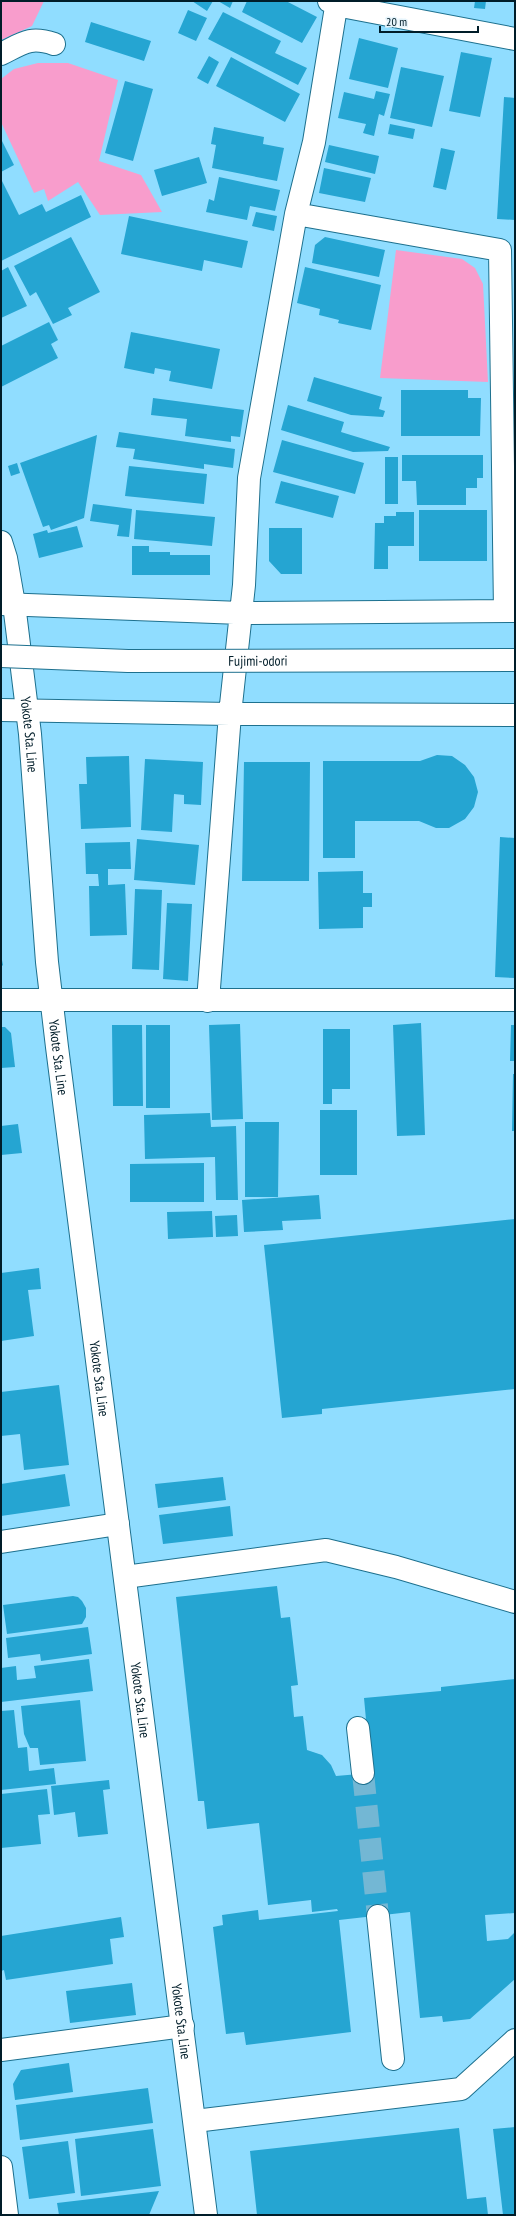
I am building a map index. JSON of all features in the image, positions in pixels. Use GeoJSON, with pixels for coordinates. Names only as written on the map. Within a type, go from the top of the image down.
{"type":"FeatureCollection","features":[{"type":"Feature","properties":{"kind":"street"},"geometry":{"type":"LineString","coordinates":[[208,1001],[230,714],[241,613],[249,478],[296,214],[314,142],[334,2],[515,39]]}},
{"type":"Feature","properties":{"kind":"street"},"geometry":{"type":"LineString","coordinates":[[1,54],[27,41],[40,40],[54,44]]}},
{"type":"Feature","properties":{"kind":"street"},"geometry":{"type":"LineString","coordinates":[[7,604],[241,613],[510,611],[509,384],[500,250],[296,214]]}},
{"type":"Feature","properties":{"kind":"street","name":"Yokote Sta. Line"},"geometry":{"type":"LineString","coordinates":[[1,542],[6,558],[7,604],[27,710],[47,962],[206,2215]]}},
{"type":"Feature","properties":{"kind":"street","name":"Fujimi-odori"},"geometry":{"type":"LineString","coordinates":[[1,656],[128,662],[515,660]]}},
{"type":"Feature","properties":{"kind":"street"},"geometry":{"type":"LineString","coordinates":[[1,710],[230,714],[515,714]]}},
{"type":"Feature","properties":{"kind":"street"},"geometry":{"type":"LineString","coordinates":[[1,1000],[515,1000]]}},
{"type":"Feature","properties":{"kind":"street"},"geometry":{"type":"LineString","coordinates":[[1,1542],[118,1524]]}},
{"type":"Feature","properties":{"kind":"street"},"geometry":{"type":"LineString","coordinates":[[125,1577],[326,1550],[514,1597]]}},
{"type":"Feature","properties":{"kind":"street"},"geometry":{"type":"LineString","coordinates":[[358,1728],[363,1773]]}},
{"type":"Feature","properties":{"kind":"street"},"geometry":{"type":"LineString","coordinates":[[378,1916],[393,2059]]}},
{"type":"Feature","properties":{"kind":"street"},"geometry":{"type":"LineString","coordinates":[[1,2050],[183,2026]]}},
{"type":"Feature","properties":{"kind":"street"},"geometry":{"type":"LineString","coordinates":[[195,2121],[461,2089],[515,2040]]}},
{"type":"Feature","properties":{"kind":"street"},"geometry":{"type":"LineString","coordinates":[[1,2167],[7,2215]]}},
{"type":"Feature","properties":{"kind":"shaded area"},"geometry":{"type":"Polygon","coordinates":[[[1,1],[44,1],[32,26],[1,40],[1,1]]]}},
{"type":"Feature","properties":{"kind":"shaded area"},"geometry":{"type":"Polygon","coordinates":[[[38,63],[68,63],[118,80],[99,161],[141,175],[162,212],[100,215],[78,182],[48,201],[44,189],[34,193],[1,122],[1,79],[14,69],[38,63]]]}},
{"type":"Feature","properties":{"kind":"shaded area"},"geometry":{"type":"Polygon","coordinates":[[[396,250],[462,259],[475,268],[483,284],[488,382],[380,378],[396,250]]]}},
{"type":"Feature","properties":{"kind":"building"},"geometry":{"type":"Polygon","coordinates":[[[192,1],[213,1],[207,11],[192,1]]]}},
{"type":"Feature","properties":{"kind":"building"},"geometry":{"type":"Polygon","coordinates":[[[218,1],[233,1],[230,8],[218,1]]]}},
{"type":"Feature","properties":{"kind":"building"},"geometry":{"type":"Polygon","coordinates":[[[247,1],[286,1],[317,17],[302,43],[242,12],[247,1]]]}},
{"type":"Feature","properties":{"kind":"building"},"geometry":{"type":"Polygon","coordinates":[[[475,1],[486,1],[485,9],[474,8],[475,1]]]}},
{"type":"Feature","properties":{"kind":"building"},"geometry":{"type":"Polygon","coordinates":[[[188,10],[207,18],[196,41],[178,33],[188,10]]]}},
{"type":"Feature","properties":{"kind":"building"},"geometry":{"type":"Polygon","coordinates":[[[223,12],[281,41],[275,53],[307,68],[298,85],[208,39],[223,12]]]}},
{"type":"Feature","properties":{"kind":"building"},"geometry":{"type":"Polygon","coordinates":[[[91,22],[151,41],[144,61],[85,42],[91,22]]]}},
{"type":"Feature","properties":{"kind":"building"},"geometry":{"type":"Polygon","coordinates":[[[359,38],[398,48],[388,88],[349,79],[359,38]]]}},
{"type":"Feature","properties":{"kind":"building"},"geometry":{"type":"Polygon","coordinates":[[[461,52],[492,58],[480,117],[449,111],[461,52]]]}},
{"type":"Feature","properties":{"kind":"building"},"geometry":{"type":"Polygon","coordinates":[[[209,56],[219,62],[208,84],[197,78],[209,56]]]}},
{"type":"Feature","properties":{"kind":"building"},"geometry":{"type":"Polygon","coordinates":[[[231,57],[300,94],[285,122],[216,86],[231,57]]]}},
{"type":"Feature","properties":{"kind":"building"},"geometry":{"type":"Polygon","coordinates":[[[401,67],[444,76],[432,127],[390,118],[401,67]]]}},
{"type":"Feature","properties":{"kind":"building"},"geometry":{"type":"Polygon","coordinates":[[[125,81],[153,89],[133,161],[105,153],[125,81]]]}},
{"type":"Feature","properties":{"kind":"building"},"geometry":{"type":"Polygon","coordinates":[[[376,91],[390,94],[384,116],[379,114],[374,136],[363,133],[366,124],[338,118],[344,92],[374,99],[376,91]]]}},
{"type":"Feature","properties":{"kind":"building"},"geometry":{"type":"Polygon","coordinates":[[[504,97],[515,98],[515,220],[497,219],[504,97]]]}},
{"type":"Feature","properties":{"kind":"building"},"geometry":{"type":"Polygon","coordinates":[[[390,124],[415,129],[413,139],[388,134],[390,124]]]}},
{"type":"Feature","properties":{"kind":"building"},"geometry":{"type":"Polygon","coordinates":[[[214,127],[264,137],[263,144],[284,148],[277,181],[212,168],[216,145],[211,144],[214,127]]]}},
{"type":"Feature","properties":{"kind":"building"},"geometry":{"type":"Polygon","coordinates":[[[1,139],[14,165],[1,172],[1,139]]]}},
{"type":"Feature","properties":{"kind":"building"},"geometry":{"type":"Polygon","coordinates":[[[329,145],[379,156],[375,174],[325,162],[329,145]]]}},
{"type":"Feature","properties":{"kind":"building"},"geometry":{"type":"Polygon","coordinates":[[[441,148],[455,151],[446,190],[433,187],[441,148]]]}},
{"type":"Feature","properties":{"kind":"building"},"geometry":{"type":"Polygon","coordinates":[[[199,157],[207,183],[162,196],[154,170],[199,157]]]}},
{"type":"Feature","properties":{"kind":"building"},"geometry":{"type":"Polygon","coordinates":[[[324,168],[371,178],[365,202],[319,193],[324,168]]]}},
{"type":"Feature","properties":{"kind":"building"},"geometry":{"type":"Polygon","coordinates":[[[219,177],[280,190],[275,211],[250,206],[247,220],[206,212],[209,199],[214,201],[219,177]]]}},
{"type":"Feature","properties":{"kind":"building"},"geometry":{"type":"Polygon","coordinates":[[[1,179],[19,215],[42,204],[46,212],[81,195],[91,217],[1,261],[1,179]]]}},
{"type":"Feature","properties":{"kind":"building"},"geometry":{"type":"Polygon","coordinates":[[[256,212],[277,216],[274,231],[252,226],[256,212]]]}},
{"type":"Feature","properties":{"kind":"building"},"geometry":{"type":"Polygon","coordinates":[[[129,216],[248,241],[242,268],[204,260],[202,271],[121,254],[129,216]]]}},
{"type":"Feature","properties":{"kind":"building"},"geometry":{"type":"Polygon","coordinates":[[[71,237],[100,292],[68,308],[72,315],[53,324],[36,292],[30,296],[14,266],[71,237]]]}},
{"type":"Feature","properties":{"kind":"building"},"geometry":{"type":"Polygon","coordinates":[[[325,237],[385,250],[379,277],[312,263],[315,245],[325,237]]]}},
{"type":"Feature","properties":{"kind":"building"},"geometry":{"type":"Polygon","coordinates":[[[8,267],[27,306],[1,318],[1,271],[8,267]]]}},
{"type":"Feature","properties":{"kind":"building"},"geometry":{"type":"Polygon","coordinates":[[[305,267],[381,285],[371,330],[338,323],[339,320],[319,315],[320,309],[297,303],[305,267]]]}},
{"type":"Feature","properties":{"kind":"building"},"geometry":{"type":"Polygon","coordinates":[[[49,322],[58,340],[51,344],[58,358],[1,387],[1,346],[49,322]]]}},
{"type":"Feature","properties":{"kind":"building"},"geometry":{"type":"Polygon","coordinates":[[[131,332],[220,349],[212,389],[169,381],[171,371],[155,368],[154,374],[124,368],[131,332]]]}},
{"type":"Feature","properties":{"kind":"building"},"geometry":{"type":"Polygon","coordinates":[[[314,377],[382,397],[379,409],[385,411],[383,417],[351,415],[307,401],[314,377]]]}},
{"type":"Feature","properties":{"kind":"building"},"geometry":{"type":"Polygon","coordinates":[[[401,390],[468,390],[468,398],[481,398],[480,436],[401,436],[401,390]]]}},
{"type":"Feature","properties":{"kind":"building"},"geometry":{"type":"Polygon","coordinates":[[[153,398],[244,410],[240,437],[231,436],[231,442],[185,436],[187,419],[151,415],[153,398]]]}},
{"type":"Feature","properties":{"kind":"building"},"geometry":{"type":"Polygon","coordinates":[[[288,405],[344,422],[341,432],[390,447],[388,451],[353,452],[281,430],[288,405]]]}},
{"type":"Feature","properties":{"kind":"building"},"geometry":{"type":"Polygon","coordinates":[[[119,432],[235,449],[233,468],[204,464],[204,469],[133,459],[135,449],[116,447],[119,432]]]}},
{"type":"Feature","properties":{"kind":"building"},"geometry":{"type":"Polygon","coordinates":[[[97,435],[84,518],[51,530],[49,525],[43,527],[20,463],[97,435]]]}},
{"type":"Feature","properties":{"kind":"building"},"geometry":{"type":"Polygon","coordinates":[[[282,440],[364,463],[355,494],[273,472],[282,440]]]}},
{"type":"Feature","properties":{"kind":"building"},"geometry":{"type":"Polygon","coordinates":[[[402,455],[483,455],[483,478],[477,478],[477,488],[466,488],[466,505],[417,505],[416,481],[402,481],[402,455]]]}},
{"type":"Feature","properties":{"kind":"building"},"geometry":{"type":"Polygon","coordinates":[[[385,457],[398,457],[398,504],[385,504],[385,457]]]}},
{"type":"Feature","properties":{"kind":"building"},"geometry":{"type":"Polygon","coordinates":[[[17,463],[20,473],[11,476],[8,466],[17,463]]]}},
{"type":"Feature","properties":{"kind":"building"},"geometry":{"type":"Polygon","coordinates":[[[129,466],[207,474],[204,504],[125,496],[129,466]]]}},
{"type":"Feature","properties":{"kind":"building"},"geometry":{"type":"Polygon","coordinates":[[[281,481],[339,496],[333,518],[275,503],[281,481]]]}},
{"type":"Feature","properties":{"kind":"building"},"geometry":{"type":"Polygon","coordinates":[[[93,504],[132,509],[129,537],[117,536],[119,525],[90,521],[93,504]]]}},
{"type":"Feature","properties":{"kind":"building"},"geometry":{"type":"Polygon","coordinates":[[[136,510],[215,517],[212,546],[134,539],[136,510]]]}},
{"type":"Feature","properties":{"kind":"building"},"geometry":{"type":"Polygon","coordinates":[[[419,510],[487,510],[487,561],[419,561],[419,510]]]}},
{"type":"Feature","properties":{"kind":"building"},"geometry":{"type":"Polygon","coordinates":[[[396,512],[414,512],[414,546],[388,546],[388,569],[374,569],[375,523],[384,523],[384,516],[396,516],[396,512]]]}},
{"type":"Feature","properties":{"kind":"building"},"geometry":{"type":"Polygon","coordinates":[[[77,526],[83,547],[39,558],[33,534],[47,530],[48,533],[77,526]]]}},
{"type":"Feature","properties":{"kind":"building"},"geometry":{"type":"Polygon","coordinates":[[[269,528],[302,528],[302,574],[281,574],[269,561],[269,528]]]}},
{"type":"Feature","properties":{"kind":"building"},"geometry":{"type":"Polygon","coordinates":[[[132,546],[149,546],[149,552],[170,552],[170,555],[210,555],[210,575],[132,575],[132,546]]]}},
{"type":"Feature","properties":{"kind":"building"},"geometry":{"type":"Polygon","coordinates":[[[437,755],[452,756],[465,765],[474,777],[478,792],[474,807],[465,819],[449,828],[436,828],[419,821],[355,821],[355,858],[323,858],[323,761],[420,761],[437,755]]]}},
{"type":"Feature","properties":{"kind":"building"},"geometry":{"type":"Polygon","coordinates":[[[129,756],[131,827],[81,829],[79,784],[87,784],[86,757],[129,756]]]}},
{"type":"Feature","properties":{"kind":"building"},"geometry":{"type":"Polygon","coordinates":[[[145,759],[203,762],[201,805],[184,804],[184,795],[174,794],[172,832],[141,830],[145,759]]]}},
{"type":"Feature","properties":{"kind":"building"},"geometry":{"type":"Polygon","coordinates":[[[244,762],[310,762],[309,881],[242,881],[244,762]]]}},
{"type":"Feature","properties":{"kind":"building"},"geometry":{"type":"Polygon","coordinates":[[[500,837],[515,838],[515,978],[495,977],[500,837]]]}},
{"type":"Feature","properties":{"kind":"building"},"geometry":{"type":"Polygon","coordinates":[[[137,839],[199,845],[195,885],[134,880],[137,839]]]}},
{"type":"Feature","properties":{"kind":"building"},"geometry":{"type":"Polygon","coordinates":[[[130,842],[131,869],[108,869],[108,885],[125,884],[127,935],[90,936],[89,886],[99,886],[98,874],[86,874],[85,843],[130,842]]]}},
{"type":"Feature","properties":{"kind":"building"},"geometry":{"type":"Polygon","coordinates":[[[363,871],[363,893],[372,893],[372,907],[363,907],[363,928],[319,929],[318,872],[363,871]]]}},
{"type":"Feature","properties":{"kind":"building"},"geometry":{"type":"Polygon","coordinates":[[[135,889],[162,890],[159,970],[132,969],[135,889]]]}},
{"type":"Feature","properties":{"kind":"building"},"geometry":{"type":"Polygon","coordinates":[[[167,903],[192,904],[188,981],[163,979],[167,903]]]}},
{"type":"Feature","properties":{"kind":"building"},"geometry":{"type":"Polygon","coordinates":[[[1,955],[3,965],[1,967],[1,955]]]}},
{"type":"Feature","properties":{"kind":"building"},"geometry":{"type":"Polygon","coordinates":[[[421,1023],[425,1135],[397,1136],[393,1025],[421,1023]]]}},
{"type":"Feature","properties":{"kind":"building"},"geometry":{"type":"Polygon","coordinates":[[[240,1024],[243,1119],[212,1120],[209,1025],[240,1024]]]}},
{"type":"Feature","properties":{"kind":"building"},"geometry":{"type":"Polygon","coordinates":[[[112,1025],[142,1025],[143,1106],[113,1106],[112,1025]]]}},
{"type":"Feature","properties":{"kind":"building"},"geometry":{"type":"Polygon","coordinates":[[[146,1025],[170,1025],[170,1108],[146,1108],[146,1025]]]}},
{"type":"Feature","properties":{"kind":"building"},"geometry":{"type":"Polygon","coordinates":[[[511,1025],[515,1025],[515,1061],[510,1061],[511,1025]]]}},
{"type":"Feature","properties":{"kind":"building"},"geometry":{"type":"Polygon","coordinates":[[[1,1027],[5,1027],[11,1033],[15,1067],[1,1068],[1,1027]]]}},
{"type":"Feature","properties":{"kind":"building"},"geometry":{"type":"Polygon","coordinates":[[[323,1029],[350,1029],[350,1089],[332,1089],[332,1104],[323,1104],[323,1029]]]}},
{"type":"Feature","properties":{"kind":"building"},"geometry":{"type":"Polygon","coordinates":[[[513,1074],[515,1074],[515,1131],[512,1131],[513,1074]]]}},
{"type":"Feature","properties":{"kind":"building"},"geometry":{"type":"Polygon","coordinates":[[[320,1110],[357,1110],[357,1175],[320,1175],[320,1110]]]}},
{"type":"Feature","properties":{"kind":"building"},"geometry":{"type":"Polygon","coordinates":[[[210,1113],[211,1127],[236,1126],[238,1200],[216,1200],[215,1157],[145,1159],[144,1115],[210,1113]]]}},
{"type":"Feature","properties":{"kind":"building"},"geometry":{"type":"Polygon","coordinates":[[[245,1122],[279,1122],[278,1197],[245,1197],[245,1122]]]}},
{"type":"Feature","properties":{"kind":"building"},"geometry":{"type":"Polygon","coordinates":[[[18,1124],[22,1153],[1,1155],[1,1126],[18,1124]]]}},
{"type":"Feature","properties":{"kind":"building"},"geometry":{"type":"Polygon","coordinates":[[[204,1163],[204,1202],[130,1202],[130,1164],[204,1163]]]}},
{"type":"Feature","properties":{"kind":"building"},"geometry":{"type":"Polygon","coordinates":[[[319,1195],[321,1219],[282,1221],[283,1230],[244,1232],[242,1200],[319,1195]]]}},
{"type":"Feature","properties":{"kind":"building"},"geometry":{"type":"Polygon","coordinates":[[[212,1211],[213,1237],[168,1239],[167,1212],[212,1211]]]}},
{"type":"Feature","properties":{"kind":"building"},"geometry":{"type":"Polygon","coordinates":[[[237,1215],[238,1236],[216,1237],[215,1216],[237,1215]]]}},
{"type":"Feature","properties":{"kind":"building"},"geometry":{"type":"Polygon","coordinates":[[[515,1219],[515,1389],[322,1409],[322,1414],[282,1418],[264,1245],[515,1219]]]}},
{"type":"Feature","properties":{"kind":"building"},"geometry":{"type":"Polygon","coordinates":[[[39,1268],[41,1289],[28,1290],[34,1336],[1,1341],[1,1273],[39,1268]]]}},
{"type":"Feature","properties":{"kind":"building"},"geometry":{"type":"Polygon","coordinates":[[[59,1385],[69,1465],[24,1470],[20,1434],[1,1436],[1,1392],[59,1385]]]}},
{"type":"Feature","properties":{"kind":"building"},"geometry":{"type":"Polygon","coordinates":[[[65,1474],[70,1506],[1,1516],[1,1484],[65,1474]]]}},
{"type":"Feature","properties":{"kind":"building"},"geometry":{"type":"Polygon","coordinates":[[[223,1477],[226,1500],[158,1508],[155,1484],[223,1477]]]}},
{"type":"Feature","properties":{"kind":"building"},"geometry":{"type":"Polygon","coordinates":[[[230,1506],[233,1536],[163,1544],[159,1515],[230,1506]]]}},
{"type":"Feature","properties":{"kind":"building"},"geometry":{"type":"Polygon","coordinates":[[[277,1586],[281,1618],[290,1617],[298,1685],[291,1686],[294,1717],[303,1716],[307,1750],[322,1755],[331,1765],[336,1776],[371,1773],[364,1698],[441,1691],[441,1687],[515,1679],[515,1913],[485,1915],[487,1941],[508,1939],[515,1932],[515,1979],[470,2019],[443,2022],[442,2016],[420,2018],[410,1912],[339,1920],[351,2032],[246,2045],[244,2032],[226,2034],[213,1927],[223,1925],[222,1915],[258,1910],[259,1920],[338,1911],[337,1909],[312,1912],[311,1900],[268,1905],[259,1823],[207,1829],[204,1801],[198,1801],[176,1597],[277,1586]]]}},
{"type":"Feature","properties":{"kind":"building"},"geometry":{"type":"Polygon","coordinates":[[[73,1596],[78,1597],[86,1608],[86,1617],[82,1624],[7,1634],[3,1605],[73,1596]]]}},
{"type":"Feature","properties":{"kind":"building"},"geometry":{"type":"Polygon","coordinates":[[[88,1627],[92,1654],[41,1661],[40,1654],[8,1658],[6,1638],[88,1627]]]}},
{"type":"Feature","properties":{"kind":"building"},"geometry":{"type":"Polygon","coordinates":[[[89,1659],[93,1691],[1,1702],[1,1668],[16,1666],[17,1680],[36,1678],[34,1666],[89,1659]]]}},
{"type":"Feature","properties":{"kind":"building"},"geometry":{"type":"Polygon","coordinates":[[[80,1700],[86,1761],[40,1765],[38,1748],[30,1748],[24,1734],[21,1706],[80,1700]]]}},
{"type":"Feature","properties":{"kind":"building"},"geometry":{"type":"Polygon","coordinates":[[[14,1710],[18,1748],[27,1747],[29,1771],[54,1768],[56,1784],[1,1790],[1,1711],[14,1710]]]}},
{"type":"Feature","properties":{"kind":"building"},"geometry":{"type":"Polygon","coordinates":[[[109,1780],[110,1789],[103,1790],[108,1834],[78,1837],[75,1812],[54,1815],[51,1786],[109,1780]]]}},
{"type":"Feature","properties":{"kind":"building"},"geometry":{"type":"Polygon","coordinates":[[[47,1789],[50,1814],[38,1815],[41,1844],[1,1848],[1,1794],[47,1789]]]}},
{"type":"Feature","properties":{"kind":"building"},"geometry":{"type":"Polygon","coordinates":[[[121,1917],[124,1937],[110,1939],[113,1964],[6,1980],[4,1970],[1,1971],[1,1936],[121,1917]]]}},
{"type":"Feature","properties":{"kind":"building"},"geometry":{"type":"Polygon","coordinates":[[[132,1983],[136,2015],[70,2023],[66,1991],[132,1983]]]}},
{"type":"Feature","properties":{"kind":"building"},"geometry":{"type":"Polygon","coordinates":[[[69,2063],[73,2092],[15,2100],[13,2084],[21,2070],[69,2063]]]}},
{"type":"Feature","properties":{"kind":"building"},"geometry":{"type":"Polygon","coordinates":[[[148,2088],[153,2123],[20,2140],[16,2105],[148,2088]]]}},
{"type":"Feature","properties":{"kind":"building"},"geometry":{"type":"Polygon","coordinates":[[[515,2127],[515,2215],[503,2215],[493,2129],[515,2127]]]}},
{"type":"Feature","properties":{"kind":"building"},"geometry":{"type":"Polygon","coordinates":[[[459,2128],[467,2199],[486,2197],[488,2215],[257,2215],[250,2151],[459,2128]]]}},
{"type":"Feature","properties":{"kind":"building"},"geometry":{"type":"Polygon","coordinates":[[[153,2129],[161,2186],[81,2196],[75,2139],[153,2129]]]}},
{"type":"Feature","properties":{"kind":"building"},"geometry":{"type":"Polygon","coordinates":[[[68,2141],[75,2193],[29,2199],[22,2147],[68,2141]]]}},
{"type":"Feature","properties":{"kind":"building"},"geometry":{"type":"Polygon","coordinates":[[[159,2191],[149,2215],[59,2215],[57,2203],[159,2191]]]}},
{"type":"Feature","properties":{"kind":"tunnel"},"geometry":{"type":"LineString","coordinates":[[363,1773],[378,1916]]}}]}
